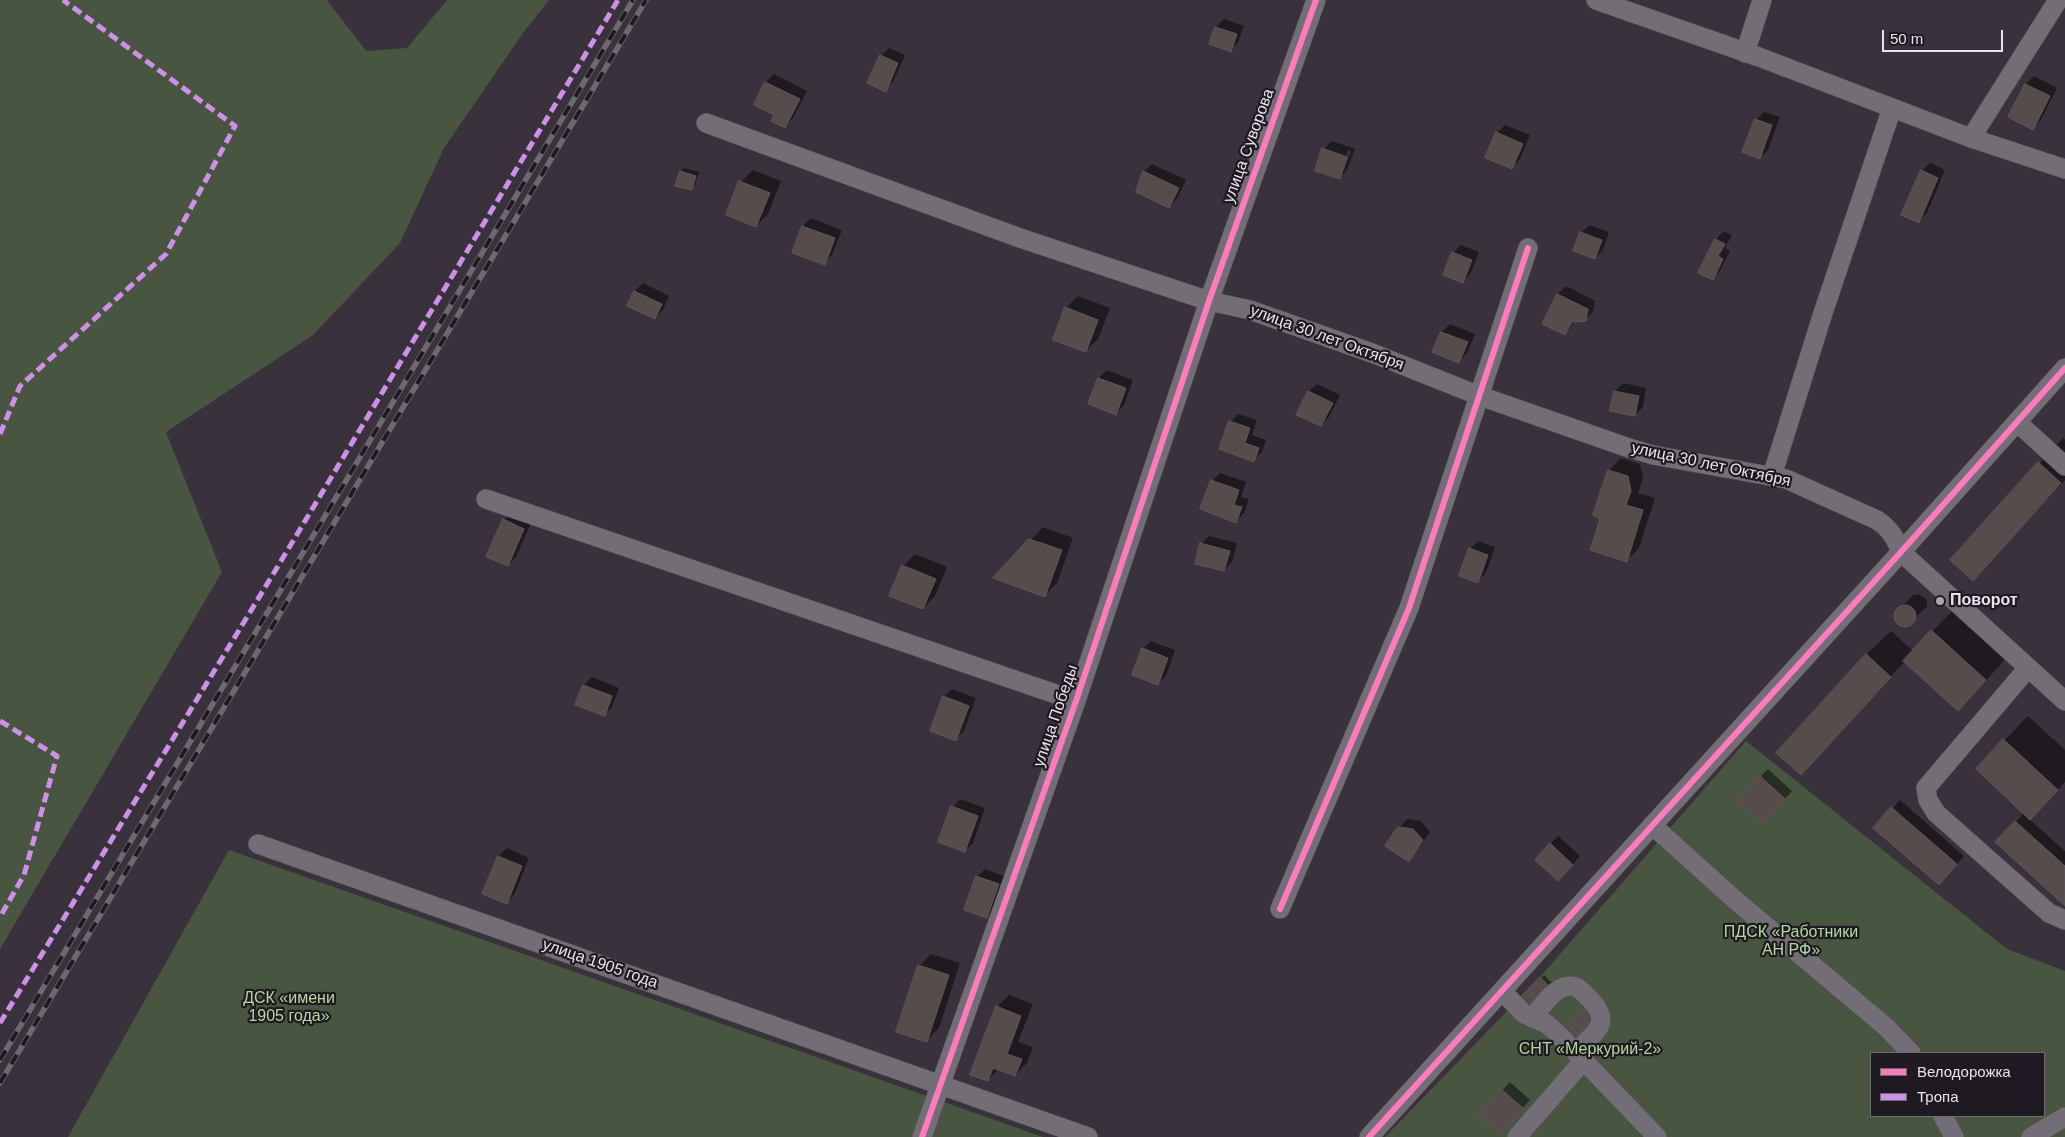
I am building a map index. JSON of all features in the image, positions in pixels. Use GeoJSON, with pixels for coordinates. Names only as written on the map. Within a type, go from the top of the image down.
{"type":"FeatureCollection","features":[{"type":"Feature","properties":{"kind":"street","name":"улица Суворова"},"geometry":{"type":"LineString","coordinates":[[1209,301],[1316,0]]}},
{"type":"Feature","properties":{"kind":"street"},"geometry":{"type":"LineString","coordinates":[[1596,0],[1745,52],[1971,138],[2065,169]]}},
{"type":"Feature","properties":{"kind":"street"},"geometry":{"type":"LineString","coordinates":[[1745,52],[1762,0]]}},
{"type":"Feature","properties":{"kind":"street"},"geometry":{"type":"LineString","coordinates":[[1971,138],[2058,0]]}},
{"type":"Feature","properties":{"kind":"street"},"geometry":{"type":"LineString","coordinates":[[1772,476],[1823,313],[1892,108]]}},
{"type":"Feature","properties":{"kind":"street","name":"улица 30 лет Октября"},"geometry":{"type":"LineString","coordinates":[[706,123],[1012,235],[1209,301],[1250,310],[1372,353],[1480,396],[1626,447],[1653,454],[1786,479],[1806,487],[1877,520],[1894,534],[1901,552],[2065,701]]}},
{"type":"Feature","properties":{"kind":"street"},"geometry":{"type":"LineString","coordinates":[[1280,909],[1409,608],[1528,248]]}},
{"type":"Feature","properties":{"kind":"street","name":"улица Победы"},"geometry":{"type":"LineString","coordinates":[[922,1137],[1076,701],[1209,301]]}},
{"type":"Feature","properties":{"kind":"street"},"geometry":{"type":"LineString","coordinates":[[1369,1137],[1508,997],[1652,825],[1901,552],[2065,368]]}},
{"type":"Feature","properties":{"kind":"street"},"geometry":{"type":"LineString","coordinates":[[2017,422],[2065,466]]}},
{"type":"Feature","properties":{"kind":"street"},"geometry":{"type":"LineString","coordinates":[[486,499],[1076,701]]}},
{"type":"Feature","properties":{"kind":"street"},"geometry":{"type":"LineString","coordinates":[[2028,668],[1926,788],[1928,800],[1936,813],[2049,913],[2065,920]]}},
{"type":"Feature","properties":{"kind":"street"},"geometry":{"type":"LineString","coordinates":[[1652,825],[1734,899],[1886,1027],[1910,1052]]}},
{"type":"Feature","properties":{"kind":"street","name":"улица 1905 года"},"geometry":{"type":"LineString","coordinates":[[258,844],[1088,1137]]}},
{"type":"Feature","properties":{"kind":"street"},"geometry":{"type":"LineString","coordinates":[[1517,1137],[1580,1056],[1601,1023],[1602,1016],[1598,1007],[1576,986],[1568,985],[1558,990],[1532,1018]]}},
{"type":"Feature","properties":{"kind":"street"},"geometry":{"type":"LineString","coordinates":[[1508,997],[1524,1014],[1547,1024],[1657,1137]]}},
{"type":"Feature","properties":{"kind":"street"},"geometry":{"type":"LineString","coordinates":[[1944,1117],[1954,1137]]}},
{"type":"Feature","properties":{"kind":"street"},"geometry":{"type":"LineString","coordinates":[[2031,1137],[2065,1117]]}},
{"type":"Feature","properties":{"kind":"green space"},"geometry":{"type":"Polygon","coordinates":[[[0,0],[327,0],[366,51],[407,48],[447,0],[549,0],[523,33],[444,148],[400,243],[313,335],[166,432],[222,572],[0,949],[0,0]]]}},
{"type":"Feature","properties":{"kind":"green space","name":"ПДСК «Работники АН РФ»"},"geometry":{"type":"Polygon","coordinates":[[[1746,741],[2007,949],[2065,971],[2065,1137],[1385,1137],[1540,977],[1746,741]]]}},
{"type":"Feature","properties":{"kind":"green space","name":"ДСК «имени 1905 года»"},"geometry":{"type":"Polygon","coordinates":[[[229,850],[1043,1137],[68,1137],[229,850]]]}},
{"type":"Feature","properties":{"kind":"building"},"geometry":{"type":"Polygon","coordinates":[[[1215,27],[1237,34],[1231,52],[1209,44],[1215,27]]]}},
{"type":"Feature","properties":{"kind":"building"},"geometry":{"type":"Polygon","coordinates":[[[880,55],[898,63],[886,92],[867,83],[880,55]]]}},
{"type":"Feature","properties":{"kind":"building"},"geometry":{"type":"Polygon","coordinates":[[[765,82],[800,99],[785,128],[771,121],[774,115],[754,105],[765,82]]]}},
{"type":"Feature","properties":{"kind":"building"},"geometry":{"type":"Polygon","coordinates":[[[2025,84],[2050,96],[2033,130],[2008,117],[2025,84]]]}},
{"type":"Feature","properties":{"kind":"building"},"geometry":{"type":"Polygon","coordinates":[[[1755,119],[1772,125],[1760,159],[1742,152],[1755,119]]]}},
{"type":"Feature","properties":{"kind":"building"},"geometry":{"type":"Polygon","coordinates":[[[1496,132],[1523,144],[1512,169],[1485,158],[1496,132]]]}},
{"type":"Feature","properties":{"kind":"building"},"geometry":{"type":"Polygon","coordinates":[[[1322,148],[1347,157],[1340,179],[1315,171],[1322,148]]]}},
{"type":"Feature","properties":{"kind":"building"},"geometry":{"type":"Polygon","coordinates":[[[1921,170],[1938,178],[1919,223],[1901,215],[1921,170]]]}},
{"type":"Feature","properties":{"kind":"building"},"geometry":{"type":"Polygon","coordinates":[[[680,171],[696,176],[692,190],[675,186],[680,171]]]}},
{"type":"Feature","properties":{"kind":"building"},"geometry":{"type":"Polygon","coordinates":[[[1143,171],[1179,188],[1169,208],[1136,192],[1143,171]]]}},
{"type":"Feature","properties":{"kind":"building"},"geometry":{"type":"Polygon","coordinates":[[[739,181],[770,193],[756,227],[726,215],[739,181]]]}},
{"type":"Feature","properties":{"kind":"building"},"geometry":{"type":"Polygon","coordinates":[[[802,226],[835,238],[825,265],[792,253],[802,226]]]}},
{"type":"Feature","properties":{"kind":"building"},"geometry":{"type":"Polygon","coordinates":[[[1580,232],[1602,240],[1595,259],[1573,251],[1580,232]]]}},
{"type":"Feature","properties":{"kind":"building"},"geometry":{"type":"Polygon","coordinates":[[[1715,239],[1725,244],[1718,256],[1723,259],[1713,280],[1698,273],[1715,239]]]}},
{"type":"Feature","properties":{"kind":"building"},"geometry":{"type":"Polygon","coordinates":[[[1452,252],[1472,260],[1463,283],[1443,275],[1452,252]]]}},
{"type":"Feature","properties":{"kind":"building"},"geometry":{"type":"Polygon","coordinates":[[[634,291],[662,304],[655,319],[627,306],[634,291]]]}},
{"type":"Feature","properties":{"kind":"building"},"geometry":{"type":"Polygon","coordinates":[[[1557,294],[1588,309],[1586,321],[1572,322],[1565,335],[1542,324],[1557,294]]]}},
{"type":"Feature","properties":{"kind":"building"},"geometry":{"type":"Polygon","coordinates":[[[1065,307],[1098,320],[1086,352],[1053,340],[1065,307]]]}},
{"type":"Feature","properties":{"kind":"building"},"geometry":{"type":"Polygon","coordinates":[[[1441,332],[1468,342],[1459,363],[1432,352],[1441,332]]]}},
{"type":"Feature","properties":{"kind":"building"},"geometry":{"type":"Polygon","coordinates":[[[1098,378],[1126,388],[1116,415],[1088,404],[1098,378]]]}},
{"type":"Feature","properties":{"kind":"building"},"geometry":{"type":"Polygon","coordinates":[[[1308,391],[1333,403],[1321,426],[1296,415],[1308,391]]]}},
{"type":"Feature","properties":{"kind":"building"},"geometry":{"type":"Polygon","coordinates":[[[1614,391],[1639,396],[1635,416],[1610,411],[1614,391]]]}},
{"type":"Feature","properties":{"kind":"building"},"geometry":{"type":"Polygon","coordinates":[[[1229,421],[1250,428],[1245,443],[1259,448],[1254,462],[1219,449],[1229,421]]]}},
{"type":"Feature","properties":{"kind":"building"},"geometry":{"type":"Polygon","coordinates":[[[2038,462],[2061,483],[1973,581],[1950,560],[2038,462]]]}},
{"type":"Feature","properties":{"kind":"building"},"geometry":{"type":"Polygon","coordinates":[[[1608,470],[1628,476],[1631,491],[1626,505],[1643,510],[1627,562],[1590,550],[1600,519],[1593,515],[1608,470]]]}},
{"type":"Feature","properties":{"kind":"building"},"geometry":{"type":"Polygon","coordinates":[[[1211,480],[1239,490],[1234,505],[1242,507],[1236,523],[1200,509],[1211,480]]]}},
{"type":"Feature","properties":{"kind":"building"},"geometry":{"type":"Polygon","coordinates":[[[503,519],[524,529],[508,566],[486,557],[503,519]]]}},
{"type":"Feature","properties":{"kind":"building"},"geometry":{"type":"Polygon","coordinates":[[[1029,539],[1062,550],[1045,597],[993,578],[1029,539]]]}},
{"type":"Feature","properties":{"kind":"building"},"geometry":{"type":"Polygon","coordinates":[[[1200,543],[1230,551],[1224,571],[1195,564],[1200,543]]]}},
{"type":"Feature","properties":{"kind":"building"},"geometry":{"type":"Polygon","coordinates":[[[1469,548],[1488,555],[1478,583],[1459,576],[1469,548]]]}},
{"type":"Feature","properties":{"kind":"building"},"geometry":{"type":"Polygon","coordinates":[[[902,565],[936,579],[923,609],[889,596],[902,565]]]}},
{"type":"Feature","properties":{"kind":"building"},"geometry":{"type":"Polygon","coordinates":[[[1905,605],[1915,612],[1916,616],[1909,626],[1905,627],[1895,620],[1894,616],[1901,606],[1905,605]]]}},
{"type":"Feature","properties":{"kind":"building"},"geometry":{"type":"Polygon","coordinates":[[[1931,630],[1986,680],[1958,711],[1903,661],[1931,630]]]}},
{"type":"Feature","properties":{"kind":"building"},"geometry":{"type":"Polygon","coordinates":[[[1142,648],[1168,658],[1158,685],[1132,675],[1142,648]]]}},
{"type":"Feature","properties":{"kind":"building"},"geometry":{"type":"Polygon","coordinates":[[[1866,654],[1891,677],[1801,775],[1776,753],[1866,654]]]}},
{"type":"Feature","properties":{"kind":"building"},"geometry":{"type":"Polygon","coordinates":[[[583,685],[612,696],[605,716],[575,705],[583,685]]]}},
{"type":"Feature","properties":{"kind":"building"},"geometry":{"type":"Polygon","coordinates":[[[943,696],[969,706],[956,741],[930,731],[943,696]]]}},
{"type":"Feature","properties":{"kind":"building"},"geometry":{"type":"Polygon","coordinates":[[[2003,739],[2058,790],[2030,820],[1976,769],[2003,739]]]}},
{"type":"Feature","properties":{"kind":"building"},"geometry":{"type":"Polygon","coordinates":[[[1760,776],[1785,799],[1763,824],[1737,801],[1760,776]]]}},
{"type":"Feature","properties":{"kind":"building"},"geometry":{"type":"Polygon","coordinates":[[[951,806],[978,816],[965,852],[938,842],[951,806]]]}},
{"type":"Feature","properties":{"kind":"building"},"geometry":{"type":"Polygon","coordinates":[[[1891,807],[1957,864],[1939,885],[1873,828],[1891,807]]]}},
{"type":"Feature","properties":{"kind":"building"},"geometry":{"type":"Polygon","coordinates":[[[2015,821],[2065,866],[2065,906],[1995,842],[2015,821]]]}},
{"type":"Feature","properties":{"kind":"building"},"geometry":{"type":"Polygon","coordinates":[[[1398,827],[1413,829],[1423,840],[1409,862],[1385,846],[1398,827]]]}},
{"type":"Feature","properties":{"kind":"building"},"geometry":{"type":"Polygon","coordinates":[[[1550,843],[1573,865],[1558,881],[1535,860],[1550,843]]]}},
{"type":"Feature","properties":{"kind":"building"},"geometry":{"type":"Polygon","coordinates":[[[498,856],[522,866],[507,904],[482,894],[498,856]]]}},
{"type":"Feature","properties":{"kind":"building"},"geometry":{"type":"Polygon","coordinates":[[[976,876],[999,884],[987,918],[964,910],[976,876]]]}},
{"type":"Feature","properties":{"kind":"building"},"geometry":{"type":"Polygon","coordinates":[[[918,965],[949,975],[927,1042],[896,1032],[918,965]]]}},
{"type":"Feature","properties":{"kind":"building"},"geometry":{"type":"Polygon","coordinates":[[[1540,977],[1553,990],[1532,1012],[1519,999],[1540,977]]]}},
{"type":"Feature","properties":{"kind":"building"},"geometry":{"type":"Polygon","coordinates":[[[996,1006],[1021,1016],[1007,1054],[1022,1059],[1015,1076],[993,1068],[988,1081],[970,1075],[996,1006]]]}},
{"type":"Feature","properties":{"kind":"building"},"geometry":{"type":"Polygon","coordinates":[[[1586,1009],[1595,1018],[1579,1035],[1569,1026],[1586,1009]]]}},
{"type":"Feature","properties":{"kind":"building"},"geometry":{"type":"Polygon","coordinates":[[[1501,1089],[1524,1109],[1500,1135],[1478,1114],[1501,1089]]]}},
{"type":"Feature","properties":{"kind":"railway"},"geometry":{"type":"LineString","coordinates":[[0,1060],[633,0]]}},
{"type":"Feature","properties":{"kind":"railway"},"geometry":{"type":"LineString","coordinates":[[0,1083],[646,0]]}},
{"type":"Feature","properties":{"kind":"marked path"},"geometry":{"type":"LineString","coordinates":[[0,434],[20,386],[166,254],[235,126],[63,0]]}},
{"type":"Feature","properties":{"kind":"marked path"},"geometry":{"type":"LineString","coordinates":[[0,1023],[272,576],[618,0]]}},
{"type":"Feature","properties":{"kind":"marked path"},"geometry":{"type":"LineString","coordinates":[[0,721],[57,756],[24,875],[0,917]]}},
{"type":"Feature","properties":{"kind":"cycle path"},"geometry":{"type":"LineString","coordinates":[[922,1137],[1076,701],[1209,301],[1316,0]]}},
{"type":"Feature","properties":{"kind":"cycle path"},"geometry":{"type":"LineString","coordinates":[[1280,909],[1409,608],[1528,248]]}},
{"type":"Feature","properties":{"kind":"cycle path"},"geometry":{"type":"LineString","coordinates":[[1369,1137],[1901,552],[2065,368]]}},
{"type":"Feature","properties":{"kind":"place","name":"Поворот"},"geometry":{"type":"Point","coordinates":[1940,601]}},
{"type":"Feature","properties":{"kind":"park label","name":"СНТ «Меркурий-2»"},"geometry":{"type":"Point","coordinates":[1590,1050]}}]}
